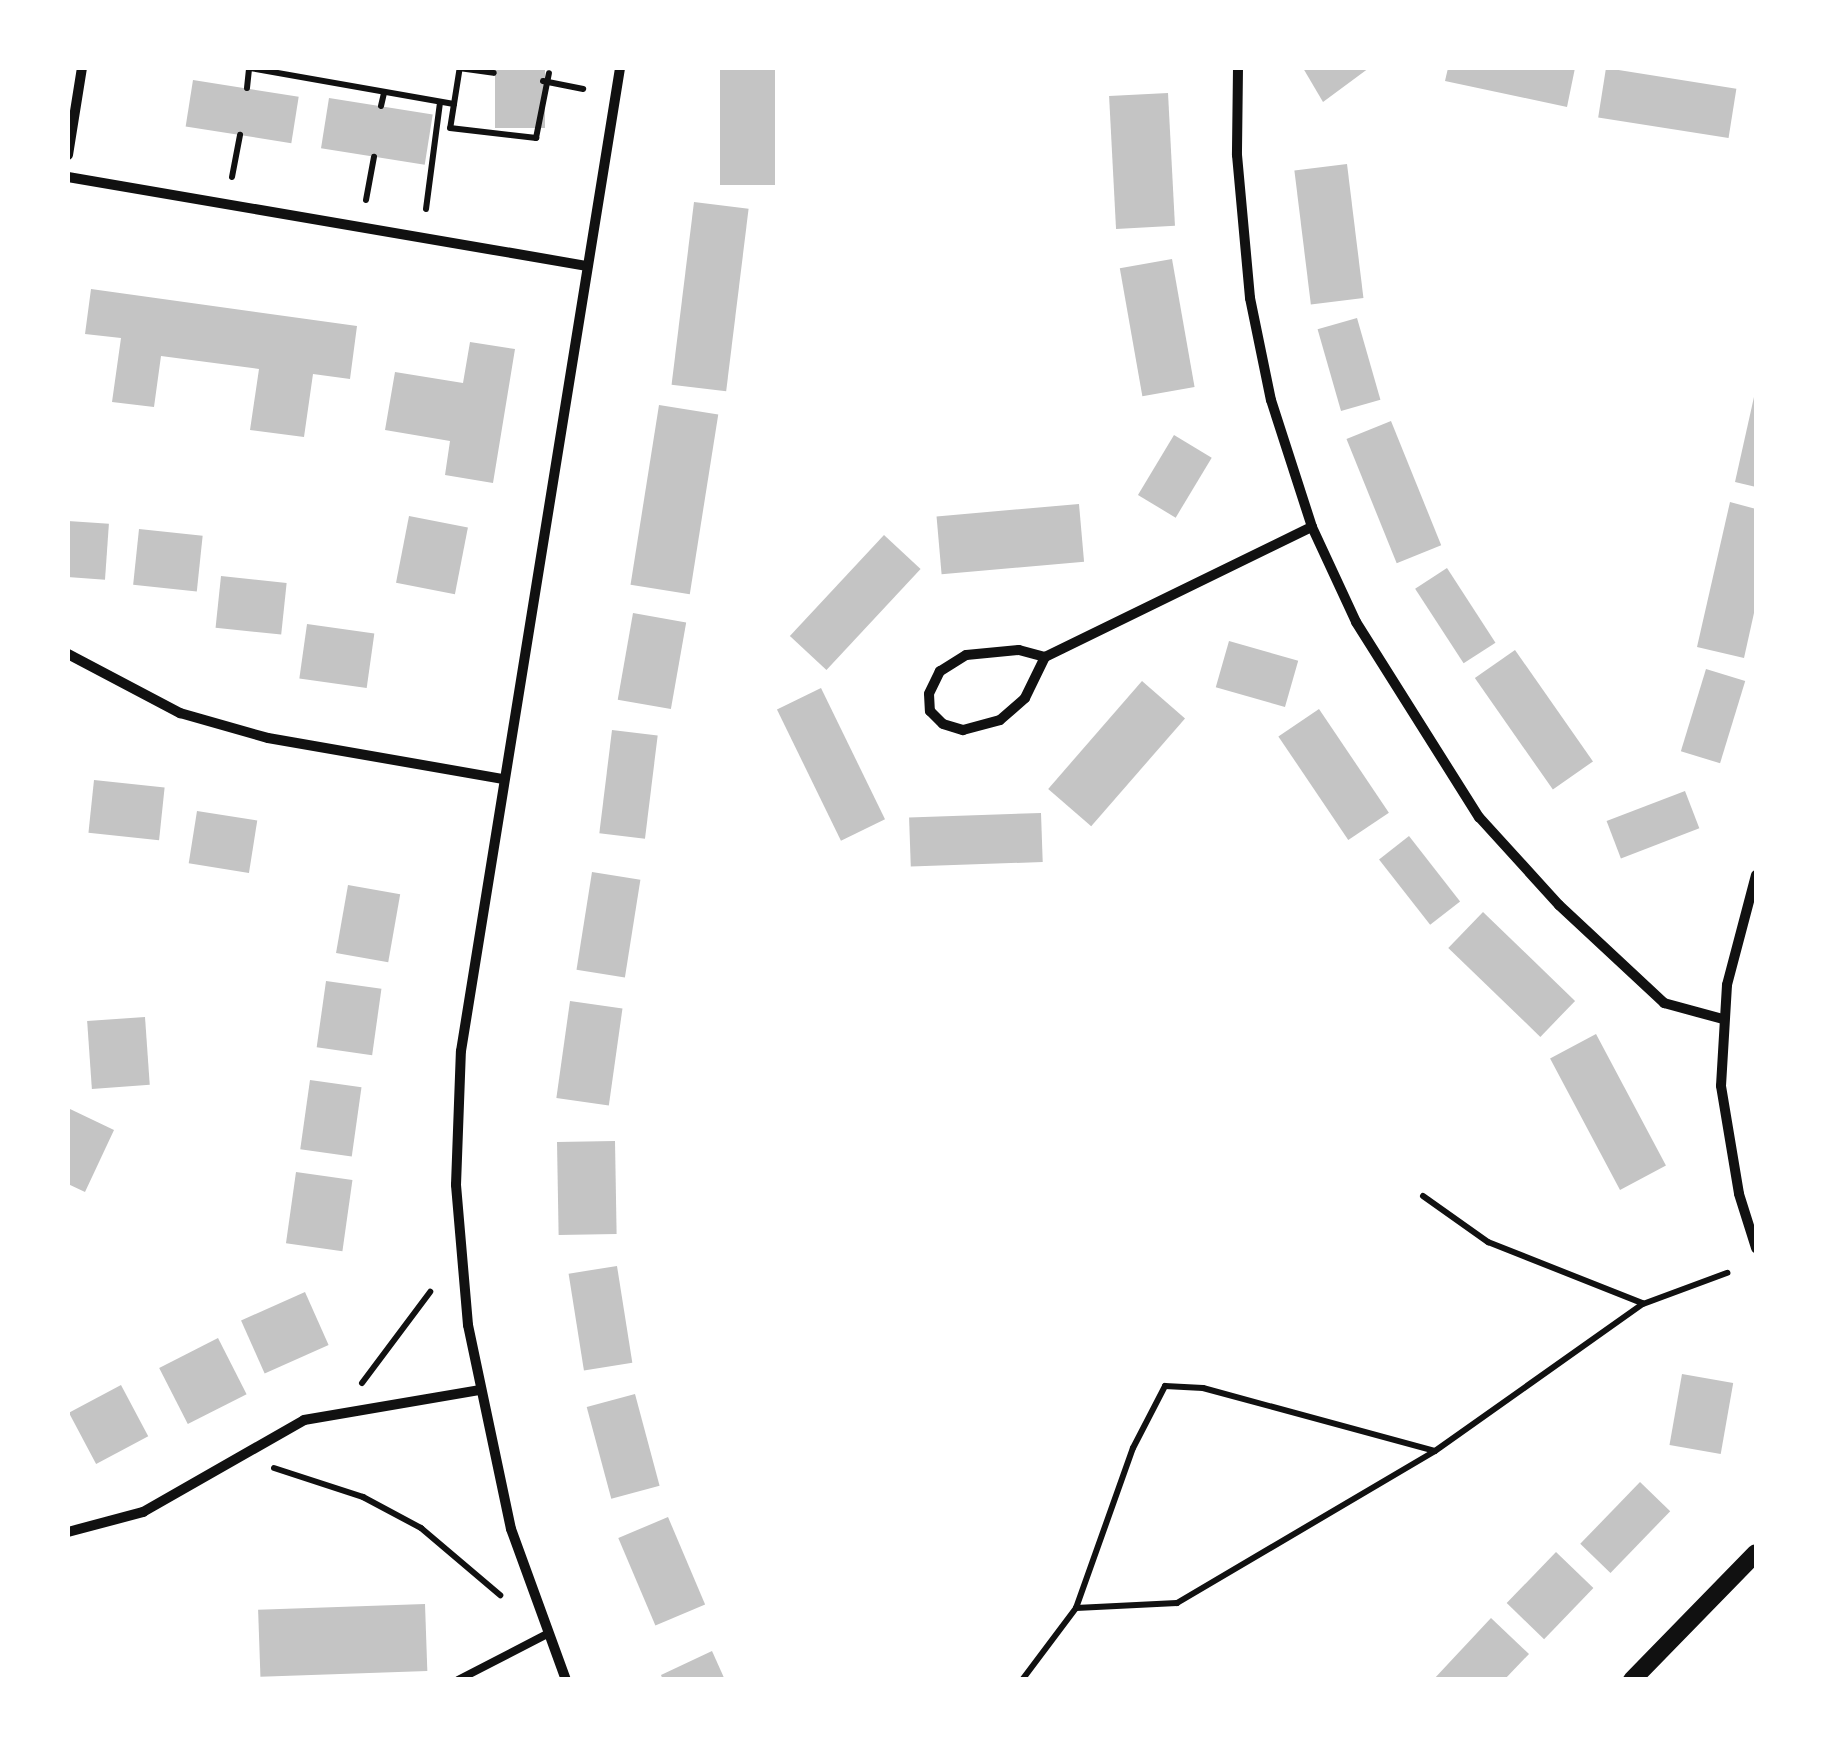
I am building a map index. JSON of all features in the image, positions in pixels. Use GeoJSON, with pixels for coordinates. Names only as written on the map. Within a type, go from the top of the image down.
{"type":"FeatureCollection","features":[{"type":"Feature","properties":{"kind":"street"},"geometry":{"type":"LineString","coordinates":[[68,155],[82,68]]}},
{"type":"Feature","properties":{"kind":"street"},"geometry":{"type":"LineString","coordinates":[[566,1680],[546,1634],[511,1529],[480,1390],[458,1203],[461,1051],[620,68]]}},
{"type":"Feature","properties":{"kind":"street"},"geometry":{"type":"LineString","coordinates":[[1238,68],[1236,155],[1250,298],[1271,400],[1312,528],[1405,707],[1478,817],[1558,905],[1664,1004],[1723,1018]]}},
{"type":"Feature","properties":{"kind":"street"},"geometry":{"type":"LineString","coordinates":[[68,176],[586,266]]}},
{"type":"Feature","properties":{"kind":"street"},"geometry":{"type":"LineString","coordinates":[[1044,657],[1018,650],[966,655],[940,671],[929,694],[930,711],[943,724],[963,730],[1000,720],[1025,698],[1044,657],[1312,528]]}},
{"type":"Feature","properties":{"kind":"street"},"geometry":{"type":"LineString","coordinates":[[68,654],[180,712],[250,733],[503,779]]}},
{"type":"Feature","properties":{"kind":"street"},"geometry":{"type":"LineString","coordinates":[[1756,875],[1723,1018],[1721,1086],[1738,1194],[1756,1248]]}},
{"type":"Feature","properties":{"kind":"street"},"geometry":{"type":"LineString","coordinates":[[68,1532],[143,1512],[304,1420],[480,1390]]}},
{"type":"Feature","properties":{"kind":"street"},"geometry":{"type":"LineString","coordinates":[[1632,1680],[1756,1553]]}},
{"type":"Feature","properties":{"kind":"lane"},"geometry":{"type":"LineString","coordinates":[[458,1680],[546,1634]]}},
{"type":"Feature","properties":{"kind":"path"},"geometry":{"type":"LineString","coordinates":[[494,73],[460,68],[450,128],[536,138],[549,72]]}},
{"type":"Feature","properties":{"kind":"path"},"geometry":{"type":"LineString","coordinates":[[247,88],[249,69],[454,104]]}},
{"type":"Feature","properties":{"kind":"path"},"geometry":{"type":"LineString","coordinates":[[546,82],[583,89]]}},
{"type":"Feature","properties":{"kind":"path"},"geometry":{"type":"LineString","coordinates":[[381,106],[384,93]]}},
{"type":"Feature","properties":{"kind":"path"},"geometry":{"type":"LineString","coordinates":[[426,209],[440,103]]}},
{"type":"Feature","properties":{"kind":"path"},"geometry":{"type":"LineString","coordinates":[[232,177],[240,135]]}},
{"type":"Feature","properties":{"kind":"path"},"geometry":{"type":"LineString","coordinates":[[366,200],[374,157]]}},
{"type":"Feature","properties":{"kind":"path"},"geometry":{"type":"LineString","coordinates":[[1423,1196],[1488,1242],[1643,1304]]}},
{"type":"Feature","properties":{"kind":"path"},"geometry":{"type":"LineString","coordinates":[[1076,1608],[1178,1603],[1435,1450],[1643,1304],[1726,1273]]}},
{"type":"Feature","properties":{"kind":"path"},"geometry":{"type":"LineString","coordinates":[[1022,1680],[1076,1608],[1132,1448],[1165,1386],[1203,1388],[1435,1450]]}},
{"type":"Feature","properties":{"kind":"path"},"geometry":{"type":"LineString","coordinates":[[267,1466],[363,1497],[421,1528],[500,1596]]}},
{"type":"Feature","properties":{"kind":"building"},"geometry":{"type":"Polygon","coordinates":[[[495,68],[545,68],[545,128],[495,128],[495,68]]]}},
{"type":"Feature","properties":{"kind":"building"},"geometry":{"type":"Polygon","coordinates":[[[720,68],[775,68],[775,185],[720,185],[720,68]]]}},
{"type":"Feature","properties":{"kind":"building"},"geometry":{"type":"Polygon","coordinates":[[[1303,68],[1369,68],[1323,102],[1303,68]]]}},
{"type":"Feature","properties":{"kind":"building"},"geometry":{"type":"Polygon","coordinates":[[[1448,68],[1575,68],[1567,107],[1445,81],[1448,68]]]}},
{"type":"Feature","properties":{"kind":"building"},"geometry":{"type":"Polygon","coordinates":[[[1606,68],[1736,89],[1729,138],[1598,117],[1606,68]]]}},
{"type":"Feature","properties":{"kind":"building"},"geometry":{"type":"Polygon","coordinates":[[[193,80],[299,97],[291,143],[186,126],[193,80]]]}},
{"type":"Feature","properties":{"kind":"building"},"geometry":{"type":"Polygon","coordinates":[[[1168,93],[1175,226],[1116,229],[1109,96],[1168,93]]]}},
{"type":"Feature","properties":{"kind":"building"},"geometry":{"type":"Polygon","coordinates":[[[329,98],[433,114],[425,165],[321,148],[329,98]]]}},
{"type":"Feature","properties":{"kind":"building"},"geometry":{"type":"Polygon","coordinates":[[[1347,164],[1363,298],[1311,304],[1294,170],[1347,164]]]}},
{"type":"Feature","properties":{"kind":"building"},"geometry":{"type":"Polygon","coordinates":[[[694,202],[749,209],[726,391],[672,385],[694,202]]]}},
{"type":"Feature","properties":{"kind":"building"},"geometry":{"type":"Polygon","coordinates":[[[1172,259],[1195,387],[1142,396],[1120,268],[1172,259]]]}},
{"type":"Feature","properties":{"kind":"building"},"geometry":{"type":"Polygon","coordinates":[[[91,289],[357,326],[350,379],[313,374],[304,437],[250,430],[259,369],[161,356],[154,407],[112,402],[121,338],[85,334],[91,289]]]}},
{"type":"Feature","properties":{"kind":"building"},"geometry":{"type":"Polygon","coordinates":[[[1357,318],[1380,400],[1341,411],[1318,329],[1357,318]]]}},
{"type":"Feature","properties":{"kind":"building"},"geometry":{"type":"Polygon","coordinates":[[[470,342],[515,349],[493,483],[445,475],[450,441],[385,430],[395,372],[463,383],[470,342]]]}},
{"type":"Feature","properties":{"kind":"building"},"geometry":{"type":"Polygon","coordinates":[[[1756,388],[1756,487],[1735,482],[1756,388]]]}},
{"type":"Feature","properties":{"kind":"building"},"geometry":{"type":"Polygon","coordinates":[[[659,405],[718,414],[690,594],[631,585],[659,405]]]}},
{"type":"Feature","properties":{"kind":"building"},"geometry":{"type":"Polygon","coordinates":[[[1391,421],[1441,545],[1397,563],[1346,439],[1391,421]]]}},
{"type":"Feature","properties":{"kind":"building"},"geometry":{"type":"Polygon","coordinates":[[[1174,435],[1212,458],[1176,518],[1138,495],[1174,435]]]}},
{"type":"Feature","properties":{"kind":"building"},"geometry":{"type":"Polygon","coordinates":[[[1730,502],[1756,509],[1756,604],[1744,658],[1697,647],[1730,502]]]}},
{"type":"Feature","properties":{"kind":"building"},"geometry":{"type":"Polygon","coordinates":[[[1079,504],[1084,562],[942,574],[937,516],[1079,504]]]}},
{"type":"Feature","properties":{"kind":"building"},"geometry":{"type":"Polygon","coordinates":[[[409,516],[468,527],[455,594],[396,583],[409,516]]]}},
{"type":"Feature","properties":{"kind":"building"},"geometry":{"type":"Polygon","coordinates":[[[68,521],[109,524],[105,580],[68,577],[68,521]]]}},
{"type":"Feature","properties":{"kind":"building"},"geometry":{"type":"Polygon","coordinates":[[[139,529],[203,536],[197,591],[133,585],[139,529]]]}},
{"type":"Feature","properties":{"kind":"building"},"geometry":{"type":"Polygon","coordinates":[[[884,535],[921,569],[826,670],[790,636],[884,535]]]}},
{"type":"Feature","properties":{"kind":"building"},"geometry":{"type":"Polygon","coordinates":[[[1447,568],[1495,643],[1464,663],[1415,589],[1447,568]]]}},
{"type":"Feature","properties":{"kind":"building"},"geometry":{"type":"Polygon","coordinates":[[[221,576],[287,583],[281,635],[216,628],[221,576]]]}},
{"type":"Feature","properties":{"kind":"building"},"geometry":{"type":"Polygon","coordinates":[[[633,613],[686,622],[671,709],[618,700],[633,613]]]}},
{"type":"Feature","properties":{"kind":"building"},"geometry":{"type":"Polygon","coordinates":[[[307,624],[374,633],[367,688],[299,678],[307,624]]]}},
{"type":"Feature","properties":{"kind":"building"},"geometry":{"type":"Polygon","coordinates":[[[1229,641],[1298,661],[1285,707],[1216,687],[1229,641]]]}},
{"type":"Feature","properties":{"kind":"building"},"geometry":{"type":"Polygon","coordinates":[[[1515,650],[1593,761],[1553,790],[1475,678],[1515,650]]]}},
{"type":"Feature","properties":{"kind":"building"},"geometry":{"type":"Polygon","coordinates":[[[1706,669],[1745,681],[1720,763],[1681,751],[1706,669]]]}},
{"type":"Feature","properties":{"kind":"building"},"geometry":{"type":"Polygon","coordinates":[[[1142,681],[1185,718],[1091,826],[1048,789],[1142,681]]]}},
{"type":"Feature","properties":{"kind":"building"},"geometry":{"type":"Polygon","coordinates":[[[821,688],[885,819],[841,841],[777,709],[821,688]]]}},
{"type":"Feature","properties":{"kind":"building"},"geometry":{"type":"Polygon","coordinates":[[[1319,709],[1389,813],[1348,840],[1278,736],[1319,709]]]}},
{"type":"Feature","properties":{"kind":"building"},"geometry":{"type":"Polygon","coordinates":[[[612,730],[658,736],[645,839],[599,833],[612,730]]]}},
{"type":"Feature","properties":{"kind":"building"},"geometry":{"type":"Polygon","coordinates":[[[94,780],[165,787],[159,840],[88,833],[94,780]]]}},
{"type":"Feature","properties":{"kind":"building"},"geometry":{"type":"Polygon","coordinates":[[[1685,791],[1699,828],[1621,858],[1607,821],[1685,791]]]}},
{"type":"Feature","properties":{"kind":"building"},"geometry":{"type":"Polygon","coordinates":[[[197,811],[257,821],[249,873],[189,863],[197,811]]]}},
{"type":"Feature","properties":{"kind":"building"},"geometry":{"type":"Polygon","coordinates":[[[1041,813],[1043,862],[911,867],[909,818],[1041,813]]]}},
{"type":"Feature","properties":{"kind":"building"},"geometry":{"type":"Polygon","coordinates":[[[1409,836],[1460,901],[1430,925],[1379,859],[1409,836]]]}},
{"type":"Feature","properties":{"kind":"building"},"geometry":{"type":"Polygon","coordinates":[[[592,872],[640,880],[625,977],[577,970],[592,872]]]}},
{"type":"Feature","properties":{"kind":"building"},"geometry":{"type":"Polygon","coordinates":[[[348,885],[400,894],[388,962],[336,953],[348,885]]]}},
{"type":"Feature","properties":{"kind":"building"},"geometry":{"type":"Polygon","coordinates":[[[1483,912],[1575,1001],[1540,1037],[1448,948],[1483,912]]]}},
{"type":"Feature","properties":{"kind":"building"},"geometry":{"type":"Polygon","coordinates":[[[326,981],[381,989],[372,1055],[317,1047],[326,981]]]}},
{"type":"Feature","properties":{"kind":"building"},"geometry":{"type":"Polygon","coordinates":[[[570,1001],[622,1008],[609,1105],[556,1098],[570,1001]]]}},
{"type":"Feature","properties":{"kind":"building"},"geometry":{"type":"Polygon","coordinates":[[[145,1017],[150,1085],[92,1089],[87,1021],[145,1017]]]}},
{"type":"Feature","properties":{"kind":"building"},"geometry":{"type":"Polygon","coordinates":[[[1596,1034],[1666,1166],[1620,1190],[1550,1058],[1596,1034]]]}},
{"type":"Feature","properties":{"kind":"building"},"geometry":{"type":"Polygon","coordinates":[[[310,1080],[361,1087],[352,1157],[300,1149],[310,1080]]]}},
{"type":"Feature","properties":{"kind":"building"},"geometry":{"type":"Polygon","coordinates":[[[70,1109],[114,1130],[85,1192],[68,1184],[70,1109]]]}},
{"type":"Feature","properties":{"kind":"building"},"geometry":{"type":"Polygon","coordinates":[[[615,1141],[617,1234],[559,1235],[557,1142],[615,1141]]]}},
{"type":"Feature","properties":{"kind":"building"},"geometry":{"type":"Polygon","coordinates":[[[296,1172],[352,1180],[342,1251],[286,1243],[296,1172]]]}},
{"type":"Feature","properties":{"kind":"building"},"geometry":{"type":"Polygon","coordinates":[[[617,1266],[632,1363],[584,1370],[569,1274],[617,1266]]]}},
{"type":"Feature","properties":{"kind":"building"},"geometry":{"type":"Polygon","coordinates":[[[305,1292],[329,1345],[265,1373],[241,1320],[305,1292]]]}},
{"type":"Feature","properties":{"kind":"building"},"geometry":{"type":"Polygon","coordinates":[[[218,1338],[247,1394],[188,1424],[159,1368],[218,1338]]]}},
{"type":"Feature","properties":{"kind":"building"},"geometry":{"type":"Polygon","coordinates":[[[1682,1374],[1733,1383],[1721,1454],[1669,1445],[1682,1374]]]}},
{"type":"Feature","properties":{"kind":"building"},"geometry":{"type":"Polygon","coordinates":[[[121,1385],[148,1436],[96,1464],[69,1413],[121,1385]]]}},
{"type":"Feature","properties":{"kind":"building"},"geometry":{"type":"Polygon","coordinates":[[[635,1394],[660,1486],[611,1499],[587,1407],[635,1394]]]}},
{"type":"Feature","properties":{"kind":"building"},"geometry":{"type":"Polygon","coordinates":[[[1640,1482],[1670,1511],[1610,1573],[1580,1544],[1640,1482]]]}},
{"type":"Feature","properties":{"kind":"building"},"geometry":{"type":"Polygon","coordinates":[[[668,1517],[705,1604],[655,1626],[618,1538],[668,1517]]]}},
{"type":"Feature","properties":{"kind":"building"},"geometry":{"type":"Polygon","coordinates":[[[1556,1552],[1593,1588],[1544,1639],[1507,1603],[1556,1552]]]}},
{"type":"Feature","properties":{"kind":"building"},"geometry":{"type":"Polygon","coordinates":[[[425,1604],[427,1671],[260,1677],[258,1610],[425,1604]]]}},
{"type":"Feature","properties":{"kind":"building"},"geometry":{"type":"Polygon","coordinates":[[[1491,1618],[1529,1654],[1504,1680],[1433,1680],[1491,1618]]]}},
{"type":"Feature","properties":{"kind":"building"},"geometry":{"type":"Polygon","coordinates":[[[712,1651],[725,1680],[663,1680],[661,1675],[712,1651]]]}}]}
